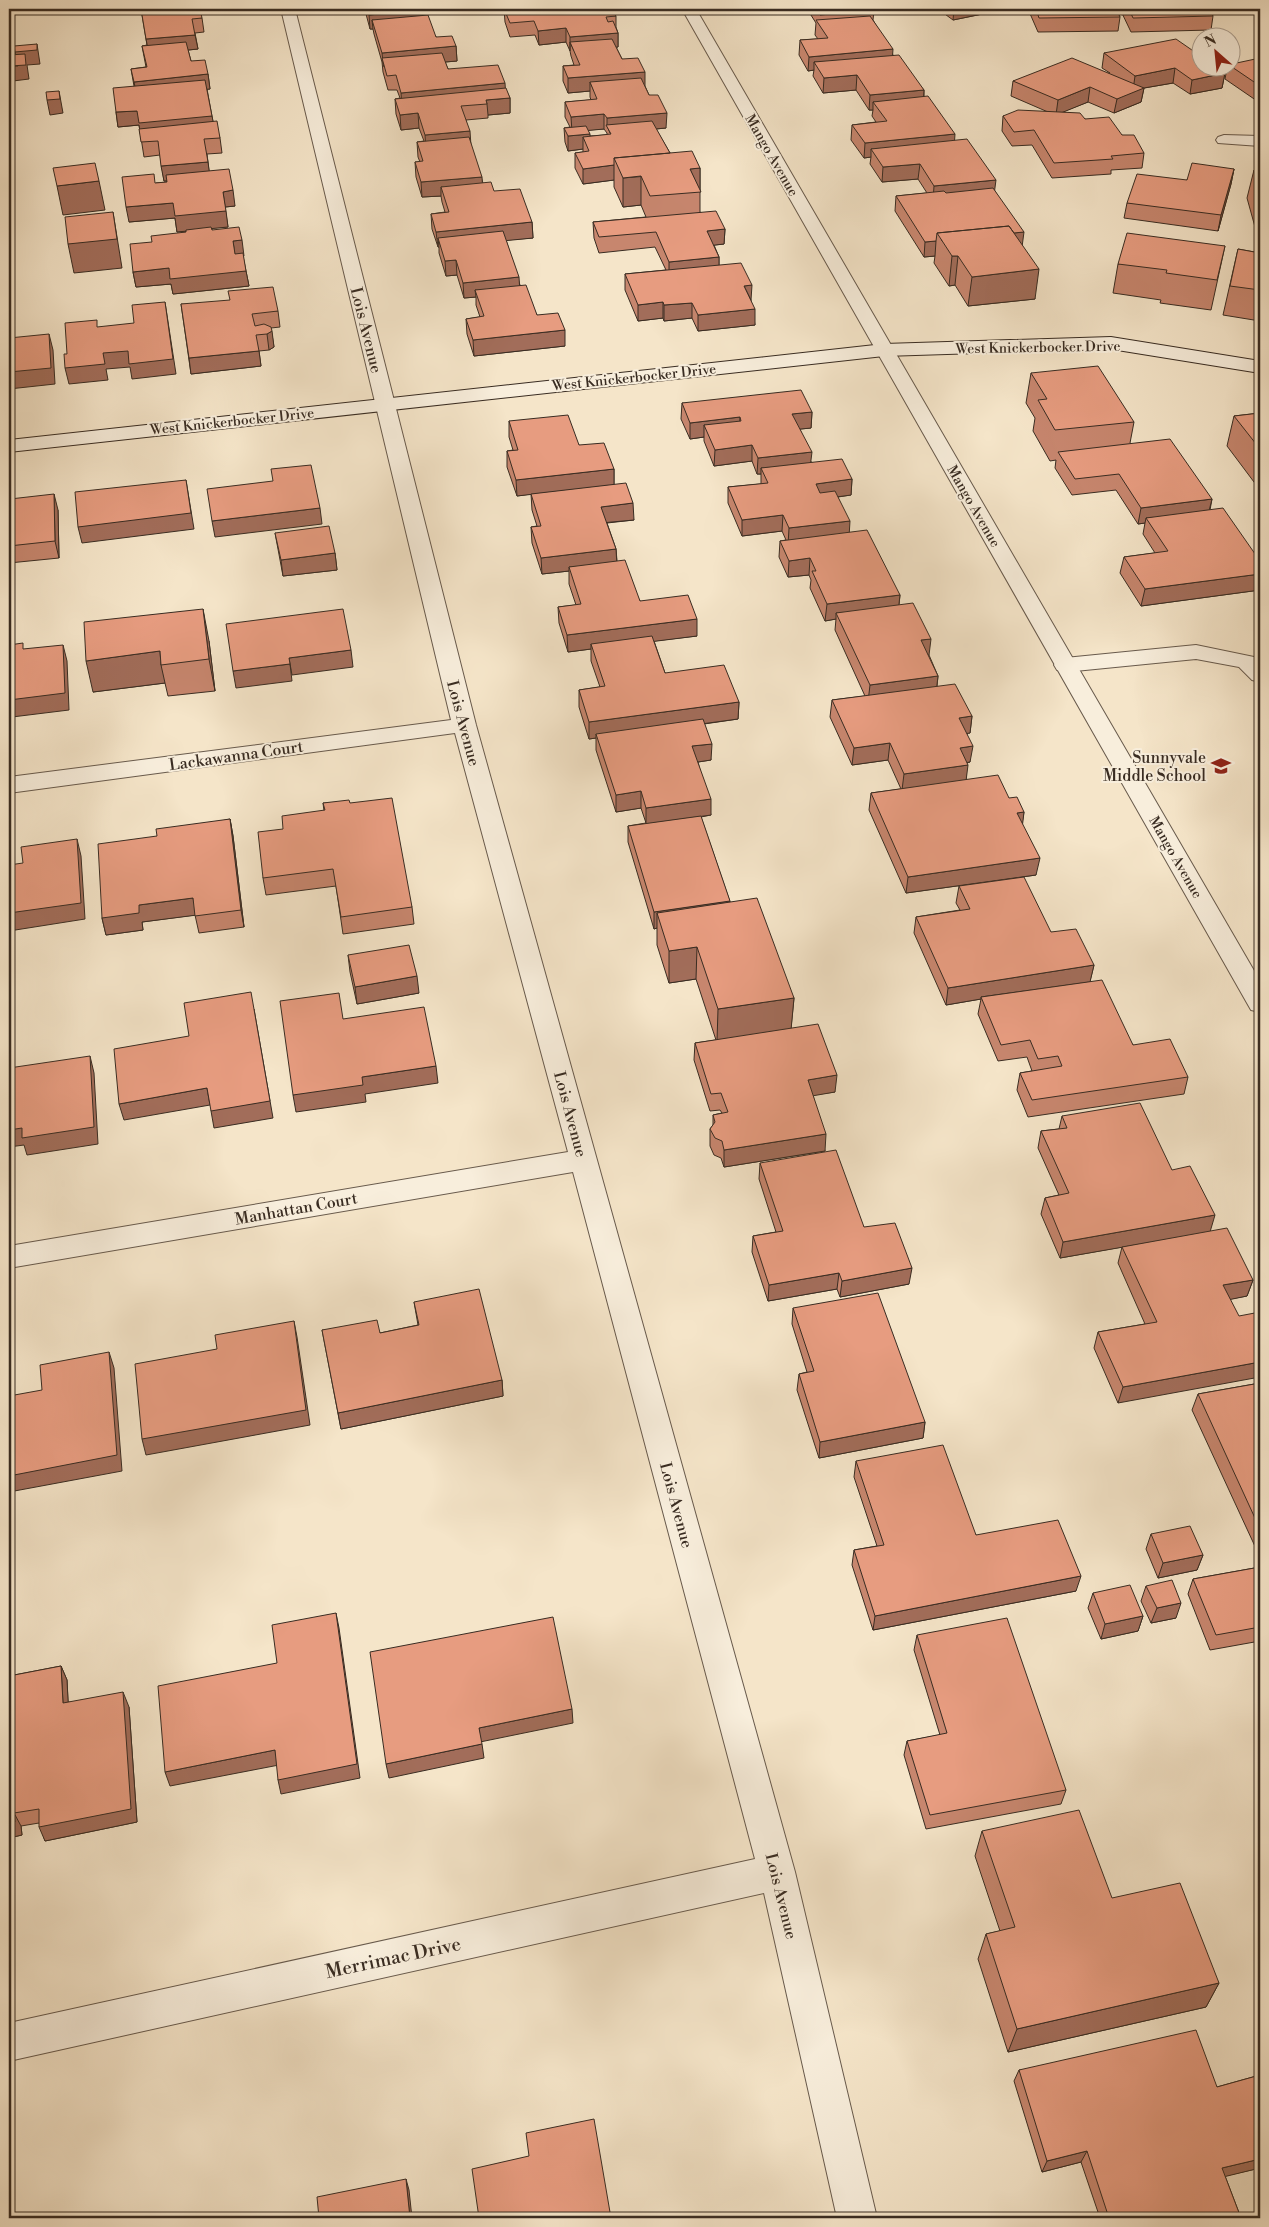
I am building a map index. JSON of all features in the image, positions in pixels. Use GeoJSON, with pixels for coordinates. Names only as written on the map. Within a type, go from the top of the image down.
{"type":"FeatureCollection","features":[{"type":"Feature","properties":{"kind":"street","name":"Lois Avenue"},"geometry":{"type":"LineString","coordinates":[[288,9],[464,725],[777,1872],[858,2218]]}},
{"type":"Feature","properties":{"kind":"street","name":"Mango Avenue"},"geometry":{"type":"LineString","coordinates":[[689,9],[1260,1003]]}},
{"type":"Feature","properties":{"kind":"street"},"geometry":{"type":"LineString","coordinates":[[1224,140],[1260,141]]}},
{"type":"Feature","properties":{"kind":"street","name":"West Knickerbocker Drive"},"geometry":{"type":"LineString","coordinates":[[9,446],[884,350],[1111,343],[1260,368]]}},
{"type":"Feature","properties":{"kind":"street"},"geometry":{"type":"LineString","coordinates":[[1065,665],[1196,652],[1256,662]]}},
{"type":"Feature","properties":{"kind":"street","name":"Lackawanna Court"},"geometry":{"type":"LineString","coordinates":[[9,785],[464,725]]}},
{"type":"Feature","properties":{"kind":"street","name":"Manhattan Court"},"geometry":{"type":"LineString","coordinates":[[9,1257],[584,1160]]}},
{"type":"Feature","properties":{"kind":"street","name":"Merrimac Drive"},"geometry":{"type":"LineString","coordinates":[[9,2042],[777,1872]]}},
{"type":"Feature","properties":{"kind":"building"},"geometry":{"type":"Polygon","coordinates":[[[141,9],[200,9],[202,18],[192,19],[195,35],[146,39],[141,9]]]}},
{"type":"Feature","properties":{"kind":"building"},"geometry":{"type":"Polygon","coordinates":[[[367,9],[422,9],[422,10],[369,15],[367,9]]]}},
{"type":"Feature","properties":{"kind":"building"},"geometry":{"type":"Polygon","coordinates":[[[504,9],[612,9],[616,16],[606,17],[608,22],[613,21],[618,33],[570,37],[566,28],[538,31],[534,21],[510,23],[504,9]]]}},
{"type":"Feature","properties":{"kind":"building"},"geometry":{"type":"Polygon","coordinates":[[[816,9],[873,9],[874,10],[820,15],[816,9]]]}},
{"type":"Feature","properties":{"kind":"building"},"geometry":{"type":"Polygon","coordinates":[[[1036,9],[1116,9],[1120,17],[1039,18],[1036,9]]]}},
{"type":"Feature","properties":{"kind":"building"},"geometry":{"type":"Polygon","coordinates":[[[1129,9],[1209,9],[1213,16],[1133,18],[1129,9]]]}},
{"type":"Feature","properties":{"kind":"building"},"geometry":{"type":"Polygon","coordinates":[[[428,15],[436,37],[452,36],[456,46],[382,53],[372,20],[428,15]]]}},
{"type":"Feature","properties":{"kind":"building"},"geometry":{"type":"Polygon","coordinates":[[[870,16],[893,49],[809,57],[800,40],[828,38],[816,20],[870,16]]]}},
{"type":"Feature","properties":{"kind":"building"},"geometry":{"type":"Polygon","coordinates":[[[612,39],[622,59],[638,58],[645,72],[568,78],[563,66],[580,65],[570,42],[612,39]]]}},
{"type":"Feature","properties":{"kind":"building"},"geometry":{"type":"Polygon","coordinates":[[[1176,39],[1192,50],[1192,78],[1201,78],[1192,80],[1175,68],[1135,76],[1104,53],[1176,39]]]}},
{"type":"Feature","properties":{"kind":"building"},"geometry":{"type":"Polygon","coordinates":[[[186,42],[191,61],[205,60],[208,74],[134,82],[131,69],[147,67],[142,46],[186,42]]]}},
{"type":"Feature","properties":{"kind":"building"},"geometry":{"type":"Polygon","coordinates":[[[37,44],[37,50],[15,52],[14,46],[37,44]]]}},
{"type":"Feature","properties":{"kind":"building"},"geometry":{"type":"Polygon","coordinates":[[[442,53],[448,69],[498,65],[505,83],[401,93],[396,75],[387,76],[382,58],[442,53]]]}},
{"type":"Feature","properties":{"kind":"building"},"geometry":{"type":"Polygon","coordinates":[[[25,54],[26,65],[10,66],[9,55],[25,54]]]}},
{"type":"Feature","properties":{"kind":"building"},"geometry":{"type":"Polygon","coordinates":[[[899,55],[924,90],[870,95],[857,75],[824,78],[814,62],[899,55]]]}},
{"type":"Feature","properties":{"kind":"building"},"geometry":{"type":"Polygon","coordinates":[[[1072,58],[1144,88],[1117,99],[1090,87],[1058,100],[1013,81],[1072,58]]]}},
{"type":"Feature","properties":{"kind":"building"},"geometry":{"type":"Polygon","coordinates":[[[1260,58],[1260,86],[1242,74],[1242,62],[1260,58]]]}},
{"type":"Feature","properties":{"kind":"building"},"geometry":{"type":"Polygon","coordinates":[[[641,78],[649,95],[658,95],[667,113],[607,118],[604,114],[571,117],[565,102],[597,99],[590,82],[641,78]]]}},
{"type":"Feature","properties":{"kind":"building"},"geometry":{"type":"Polygon","coordinates":[[[205,80],[212,116],[139,123],[137,111],[116,112],[113,88],[205,80]]]}},
{"type":"Feature","properties":{"kind":"building"},"geometry":{"type":"Polygon","coordinates":[[[506,88],[510,98],[486,100],[487,104],[461,106],[470,131],[425,135],[418,113],[400,115],[395,99],[506,88]]]}},
{"type":"Feature","properties":{"kind":"building"},"geometry":{"type":"Polygon","coordinates":[[[59,91],[60,99],[47,100],[46,92],[59,91]]]}},
{"type":"Feature","properties":{"kind":"building"},"geometry":{"type":"Polygon","coordinates":[[[928,96],[955,134],[865,143],[852,125],[887,121],[873,102],[928,96]]]}},
{"type":"Feature","properties":{"kind":"building"},"geometry":{"type":"Polygon","coordinates":[[[1018,110],[1080,113],[1085,119],[1109,117],[1122,135],[1134,135],[1144,153],[1111,156],[1113,159],[1054,163],[1034,130],[1014,132],[1003,116],[1018,110]]]}},
{"type":"Feature","properties":{"kind":"building"},"geometry":{"type":"Polygon","coordinates":[[[217,121],[220,138],[204,139],[208,162],[161,166],[158,141],[141,142],[139,129],[217,121]]]}},
{"type":"Feature","properties":{"kind":"building"},"geometry":{"type":"Polygon","coordinates":[[[652,121],[670,153],[614,158],[614,165],[583,169],[575,153],[589,151],[583,137],[611,134],[606,125],[652,121]]]}},
{"type":"Feature","properties":{"kind":"building"},"geometry":{"type":"Polygon","coordinates":[[[586,126],[590,134],[568,136],[564,128],[586,126]]]}},
{"type":"Feature","properties":{"kind":"building"},"geometry":{"type":"Polygon","coordinates":[[[469,137],[482,177],[421,182],[415,162],[423,161],[417,142],[469,137]]]}},
{"type":"Feature","properties":{"kind":"building"},"geometry":{"type":"Polygon","coordinates":[[[967,139],[996,180],[934,186],[920,164],[883,167],[871,149],[967,139]]]}},
{"type":"Feature","properties":{"kind":"building"},"geometry":{"type":"Polygon","coordinates":[[[692,151],[700,168],[690,169],[701,192],[650,196],[641,176],[623,178],[614,158],[692,151]]]}},
{"type":"Feature","properties":{"kind":"building"},"geometry":{"type":"Polygon","coordinates":[[[95,163],[99,181],[57,186],[53,168],[95,163]]]}},
{"type":"Feature","properties":{"kind":"building"},"geometry":{"type":"Polygon","coordinates":[[[1192,163],[1234,169],[1221,215],[1127,203],[1137,174],[1187,180],[1192,163]]]}},
{"type":"Feature","properties":{"kind":"building"},"geometry":{"type":"Polygon","coordinates":[[[229,169],[233,190],[223,192],[226,211],[175,216],[173,203],[126,207],[122,177],[154,174],[155,183],[167,182],[166,175],[229,169]]]}},
{"type":"Feature","properties":{"kind":"building"},"geometry":{"type":"Polygon","coordinates":[[[1254,170],[1260,170],[1260,195],[1254,170]]]}},
{"type":"Feature","properties":{"kind":"building"},"geometry":{"type":"Polygon","coordinates":[[[491,182],[494,191],[520,189],[532,222],[436,232],[431,214],[449,212],[441,187],[491,182]]]}},
{"type":"Feature","properties":{"kind":"building"},"geometry":{"type":"Polygon","coordinates":[[[993,188],[1024,232],[1014,233],[1009,226],[937,233],[936,241],[925,242],[896,196],[944,191],[946,193],[993,188]]]}},
{"type":"Feature","properties":{"kind":"building"},"geometry":{"type":"Polygon","coordinates":[[[716,211],[725,229],[707,231],[719,257],[669,262],[656,232],[599,237],[593,222],[716,211]]]}},
{"type":"Feature","properties":{"kind":"building"},"geometry":{"type":"Polygon","coordinates":[[[113,212],[117,239],[68,244],[65,217],[113,212]]]}},
{"type":"Feature","properties":{"kind":"building"},"geometry":{"type":"Polygon","coordinates":[[[1009,226],[1039,269],[972,277],[958,256],[952,256],[937,233],[1009,226]]]}},
{"type":"Feature","properties":{"kind":"building"},"geometry":{"type":"Polygon","coordinates":[[[211,227],[212,230],[239,227],[242,240],[233,241],[235,254],[243,253],[246,271],[170,279],[169,268],[133,272],[130,244],[152,242],[151,236],[211,227]]]}},
{"type":"Feature","properties":{"kind":"building"},"geometry":{"type":"Polygon","coordinates":[[[503,231],[519,277],[463,283],[456,260],[445,261],[438,238],[503,231]]]}},
{"type":"Feature","properties":{"kind":"building"},"geometry":{"type":"Polygon","coordinates":[[[1127,233],[1225,246],[1217,280],[1166,273],[1167,270],[1118,264],[1127,233]]]}},
{"type":"Feature","properties":{"kind":"building"},"geometry":{"type":"Polygon","coordinates":[[[1238,249],[1260,253],[1260,290],[1230,286],[1238,249]]]}},
{"type":"Feature","properties":{"kind":"building"},"geometry":{"type":"Polygon","coordinates":[[[741,263],[752,285],[744,286],[755,309],[698,315],[692,303],[664,305],[663,302],[638,305],[625,274],[741,263]]]}},
{"type":"Feature","properties":{"kind":"building"},"geometry":{"type":"Polygon","coordinates":[[[526,285],[537,315],[558,313],[565,330],[473,340],[466,319],[484,316],[475,290],[526,285]]]}},
{"type":"Feature","properties":{"kind":"building"},"geometry":{"type":"Polygon","coordinates":[[[273,287],[278,311],[252,314],[255,326],[264,324],[271,327],[272,331],[267,334],[256,335],[259,351],[189,358],[181,304],[230,300],[228,291],[273,287]]]}},
{"type":"Feature","properties":{"kind":"building"},"geometry":{"type":"Polygon","coordinates":[[[165,302],[173,359],[129,364],[128,351],[103,353],[105,364],[65,368],[64,354],[67,354],[65,323],[97,320],[97,327],[134,323],[132,305],[165,302]]]}},
{"type":"Feature","properties":{"kind":"building"},"geometry":{"type":"Polygon","coordinates":[[[49,334],[51,368],[9,372],[9,338],[49,334]]]}},
{"type":"Feature","properties":{"kind":"building"},"geometry":{"type":"Polygon","coordinates":[[[1098,366],[1134,422],[1055,430],[1038,400],[1047,399],[1031,373],[1098,366]]]}},
{"type":"Feature","properties":{"kind":"building"},"geometry":{"type":"Polygon","coordinates":[[[801,390],[812,412],[792,414],[812,452],[758,458],[752,445],[715,450],[704,425],[741,421],[740,417],[690,423],[682,403],[801,390]]]}},
{"type":"Feature","properties":{"kind":"building"},"geometry":{"type":"Polygon","coordinates":[[[1260,413],[1260,449],[1234,416],[1260,413]]]}},
{"type":"Feature","properties":{"kind":"building"},"geometry":{"type":"Polygon","coordinates":[[[568,415],[579,445],[604,443],[614,469],[516,480],[507,451],[518,450],[509,421],[568,415]]]}},
{"type":"Feature","properties":{"kind":"building"},"geometry":{"type":"Polygon","coordinates":[[[1170,439],[1212,499],[1141,508],[1119,474],[1075,479],[1058,452],[1170,439]]]}},
{"type":"Feature","properties":{"kind":"building"},"geometry":{"type":"Polygon","coordinates":[[[842,459],[852,479],[816,484],[820,493],[835,491],[850,521],[789,528],[783,515],[742,520],[728,487],[768,483],[761,468],[842,459]]]}},
{"type":"Feature","properties":{"kind":"building"},"geometry":{"type":"Polygon","coordinates":[[[311,465],[320,508],[212,521],[207,489],[273,481],[271,469],[311,465]]]}},
{"type":"Feature","properties":{"kind":"building"},"geometry":{"type":"Polygon","coordinates":[[[186,480],[191,513],[78,527],[75,492],[186,480]]]}},
{"type":"Feature","properties":{"kind":"building"},"geometry":{"type":"Polygon","coordinates":[[[626,483],[633,503],[601,507],[616,549],[541,558],[531,527],[541,526],[531,494],[626,483]]]}},
{"type":"Feature","properties":{"kind":"building"},"geometry":{"type":"Polygon","coordinates":[[[54,494],[55,541],[9,546],[10,499],[54,494]]]}},
{"type":"Feature","properties":{"kind":"building"},"geometry":{"type":"Polygon","coordinates":[[[1223,508],[1260,561],[1260,574],[1145,589],[1124,557],[1168,551],[1146,518],[1223,508]]]}},
{"type":"Feature","properties":{"kind":"building"},"geometry":{"type":"Polygon","coordinates":[[[329,526],[335,553],[281,560],[275,533],[329,526]]]}},
{"type":"Feature","properties":{"kind":"building"},"geometry":{"type":"Polygon","coordinates":[[[867,530],[900,595],[827,604],[812,571],[816,571],[810,558],[789,561],[780,541],[867,530]]]}},
{"type":"Feature","properties":{"kind":"building"},"geometry":{"type":"Polygon","coordinates":[[[625,560],[640,601],[688,595],[697,619],[567,635],[558,607],[581,604],[569,567],[625,560]]]}},
{"type":"Feature","properties":{"kind":"building"},"geometry":{"type":"Polygon","coordinates":[[[913,603],[931,639],[921,640],[938,676],[870,685],[836,613],[913,603]]]}},
{"type":"Feature","properties":{"kind":"building"},"geometry":{"type":"Polygon","coordinates":[[[203,609],[209,659],[161,665],[160,651],[86,661],[84,622],[203,609]]]}},
{"type":"Feature","properties":{"kind":"building"},"geometry":{"type":"Polygon","coordinates":[[[343,609],[351,650],[289,658],[290,664],[233,671],[226,624],[343,609]]]}},
{"type":"Feature","properties":{"kind":"building"},"geometry":{"type":"Polygon","coordinates":[[[652,636],[665,673],[724,665],[739,702],[589,722],[579,690],[605,686],[591,644],[652,636]]]}},
{"type":"Feature","properties":{"kind":"building"},"geometry":{"type":"Polygon","coordinates":[[[23,643],[23,649],[63,645],[65,693],[9,700],[9,645],[23,643]]]}},
{"type":"Feature","properties":{"kind":"building"},"geometry":{"type":"Polygon","coordinates":[[[955,684],[972,716],[959,718],[973,746],[960,748],[968,765],[904,774],[890,743],[854,748],[832,700],[955,684]]]}},
{"type":"Feature","properties":{"kind":"building"},"geometry":{"type":"Polygon","coordinates":[[[703,719],[712,744],[692,746],[711,799],[646,808],[641,791],[616,795],[596,734],[703,719]]]}},
{"type":"Feature","properties":{"kind":"building"},"geometry":{"type":"Polygon","coordinates":[[[998,775],[1009,798],[1017,797],[1024,812],[1017,813],[1040,858],[908,877],[871,793],[998,775]]]}},
{"type":"Feature","properties":{"kind":"building"},"geometry":{"type":"Polygon","coordinates":[[[392,798],[412,907],[341,917],[333,869],[263,878],[258,832],[283,829],[282,816],[325,810],[323,803],[349,800],[350,803],[392,798]]]}},
{"type":"Feature","properties":{"kind":"building"},"geometry":{"type":"Polygon","coordinates":[[[701,816],[730,901],[654,912],[628,826],[701,816]]]}},
{"type":"Feature","properties":{"kind":"building"},"geometry":{"type":"Polygon","coordinates":[[[230,819],[241,910],[195,916],[193,898],[139,905],[139,913],[102,918],[98,844],[157,836],[156,829],[230,819]]]}},
{"type":"Feature","properties":{"kind":"building"},"geometry":{"type":"Polygon","coordinates":[[[77,839],[81,903],[9,913],[9,865],[23,863],[21,847],[77,839]]]}},
{"type":"Feature","properties":{"kind":"building"},"geometry":{"type":"Polygon","coordinates":[[[1024,877],[1051,932],[1076,929],[1094,965],[948,988],[916,917],[970,909],[959,886],[1024,877]]]}},
{"type":"Feature","properties":{"kind":"building"},"geometry":{"type":"Polygon","coordinates":[[[757,898],[794,998],[718,1009],[697,947],[669,951],[657,913],[757,898]]]}},
{"type":"Feature","properties":{"kind":"building"},"geometry":{"type":"Polygon","coordinates":[[[409,945],[417,976],[355,987],[348,955],[409,945]]]}},
{"type":"Feature","properties":{"kind":"building"},"geometry":{"type":"Polygon","coordinates":[[[1102,980],[1133,1045],[1170,1039],[1188,1077],[1032,1100],[1020,1073],[1062,1066],[1058,1056],[1038,1059],[1030,1040],[1001,1045],[981,997],[1102,980]]]}},
{"type":"Feature","properties":{"kind":"building"},"geometry":{"type":"Polygon","coordinates":[[[251,992],[270,1101],[211,1111],[207,1088],[119,1104],[114,1049],[189,1036],[184,1003],[251,992]]]}},
{"type":"Feature","properties":{"kind":"building"},"geometry":{"type":"Polygon","coordinates":[[[339,993],[343,1019],[424,1007],[436,1066],[362,1077],[363,1085],[293,1095],[280,1001],[339,993]]]}},
{"type":"Feature","properties":{"kind":"building"},"geometry":{"type":"Polygon","coordinates":[[[818,1024],[837,1075],[808,1080],[826,1134],[724,1150],[722,1141],[715,1138],[710,1129],[715,1122],[713,1115],[728,1112],[721,1093],[711,1094],[695,1043],[818,1024]]]}},
{"type":"Feature","properties":{"kind":"building"},"geometry":{"type":"Polygon","coordinates":[[[90,1056],[94,1127],[22,1138],[22,1128],[9,1130],[9,1068],[90,1056]]]}},
{"type":"Feature","properties":{"kind":"building"},"geometry":{"type":"Polygon","coordinates":[[[1140,1103],[1172,1170],[1190,1166],[1215,1215],[1063,1242],[1045,1198],[1069,1193],[1041,1131],[1067,1128],[1062,1116],[1140,1103]]]}},
{"type":"Feature","properties":{"kind":"building"},"geometry":{"type":"Polygon","coordinates":[[[836,1150],[864,1227],[895,1223],[912,1268],[842,1281],[839,1273],[769,1285],[753,1236],[783,1231],[760,1163],[836,1150]]]}},
{"type":"Feature","properties":{"kind":"building"},"geometry":{"type":"Polygon","coordinates":[[[1227,1228],[1253,1280],[1223,1285],[1239,1316],[1260,1312],[1260,1362],[1123,1387],[1098,1332],[1157,1322],[1122,1247],[1227,1228]]]}},
{"type":"Feature","properties":{"kind":"building"},"geometry":{"type":"Polygon","coordinates":[[[479,1289],[502,1380],[338,1413],[322,1330],[377,1320],[380,1333],[419,1325],[414,1302],[479,1289]]]}},
{"type":"Feature","properties":{"kind":"building"},"geometry":{"type":"Polygon","coordinates":[[[878,1293],[925,1422],[820,1442],[799,1374],[814,1371],[793,1308],[878,1293]]]}},
{"type":"Feature","properties":{"kind":"building"},"geometry":{"type":"Polygon","coordinates":[[[294,1321],[306,1410],[142,1439],[135,1364],[217,1349],[215,1335],[294,1321]]]}},
{"type":"Feature","properties":{"kind":"building"},"geometry":{"type":"Polygon","coordinates":[[[109,1352],[117,1455],[9,1476],[9,1396],[42,1390],[40,1365],[109,1352]]]}},
{"type":"Feature","properties":{"kind":"building"},"geometry":{"type":"Polygon","coordinates":[[[1260,1383],[1260,1529],[1198,1394],[1260,1383]]]}},
{"type":"Feature","properties":{"kind":"building"},"geometry":{"type":"Polygon","coordinates":[[[943,1445],[976,1535],[1058,1520],[1081,1576],[875,1616],[854,1550],[884,1545],[856,1461],[943,1445]]]}},
{"type":"Feature","properties":{"kind":"building"},"geometry":{"type":"Polygon","coordinates":[[[1190,1526],[1203,1555],[1163,1563],[1151,1534],[1190,1526]]]}},
{"type":"Feature","properties":{"kind":"building"},"geometry":{"type":"Polygon","coordinates":[[[1260,1567],[1260,1627],[1216,1635],[1193,1579],[1260,1567]]]}},
{"type":"Feature","properties":{"kind":"building"},"geometry":{"type":"Polygon","coordinates":[[[1172,1580],[1181,1603],[1157,1608],[1146,1586],[1172,1580]]]}},
{"type":"Feature","properties":{"kind":"building"},"geometry":{"type":"Polygon","coordinates":[[[1130,1585],[1143,1616],[1105,1624],[1093,1593],[1130,1585]]]}},
{"type":"Feature","properties":{"kind":"building"},"geometry":{"type":"Polygon","coordinates":[[[336,1613],[357,1764],[278,1780],[275,1750],[165,1772],[158,1686],[277,1663],[272,1625],[336,1613]]]}},
{"type":"Feature","properties":{"kind":"building"},"geometry":{"type":"Polygon","coordinates":[[[553,1617],[572,1709],[479,1728],[482,1744],[386,1764],[370,1652],[553,1617]]]}},
{"type":"Feature","properties":{"kind":"building"},"geometry":{"type":"Polygon","coordinates":[[[1007,1618],[1066,1790],[930,1815],[907,1741],[947,1733],[917,1635],[1007,1618]]]}},
{"type":"Feature","properties":{"kind":"building"},"geometry":{"type":"Polygon","coordinates":[[[61,1666],[63,1703],[123,1692],[131,1809],[39,1827],[39,1809],[14,1813],[15,1822],[9,1823],[9,1676],[61,1666]]]}},
{"type":"Feature","properties":{"kind":"building"},"geometry":{"type":"Polygon","coordinates":[[[1079,1810],[1112,1898],[1180,1883],[1219,1983],[1017,2029],[986,1934],[1015,1927],[982,1831],[1079,1810]]]}},
{"type":"Feature","properties":{"kind":"building"},"geometry":{"type":"Polygon","coordinates":[[[1196,2030],[1217,2087],[1260,2075],[1260,2159],[1222,2168],[1241,2218],[1109,2218],[1087,2151],[1047,2161],[1019,2070],[1196,2030]]]}},
{"type":"Feature","properties":{"kind":"building"},"geometry":{"type":"Polygon","coordinates":[[[594,2119],[611,2218],[479,2218],[472,2169],[529,2156],[526,2133],[594,2119]]]}},
{"type":"Feature","properties":{"kind":"building"},"geometry":{"type":"Polygon","coordinates":[[[406,2179],[410,2218],[319,2218],[317,2197],[406,2179]]]}},
{"type":"Feature","properties":{"kind":"place","name":"Sunnyvale Middle School"},"geometry":{"type":"Point","coordinates":[1221,766]}}]}
